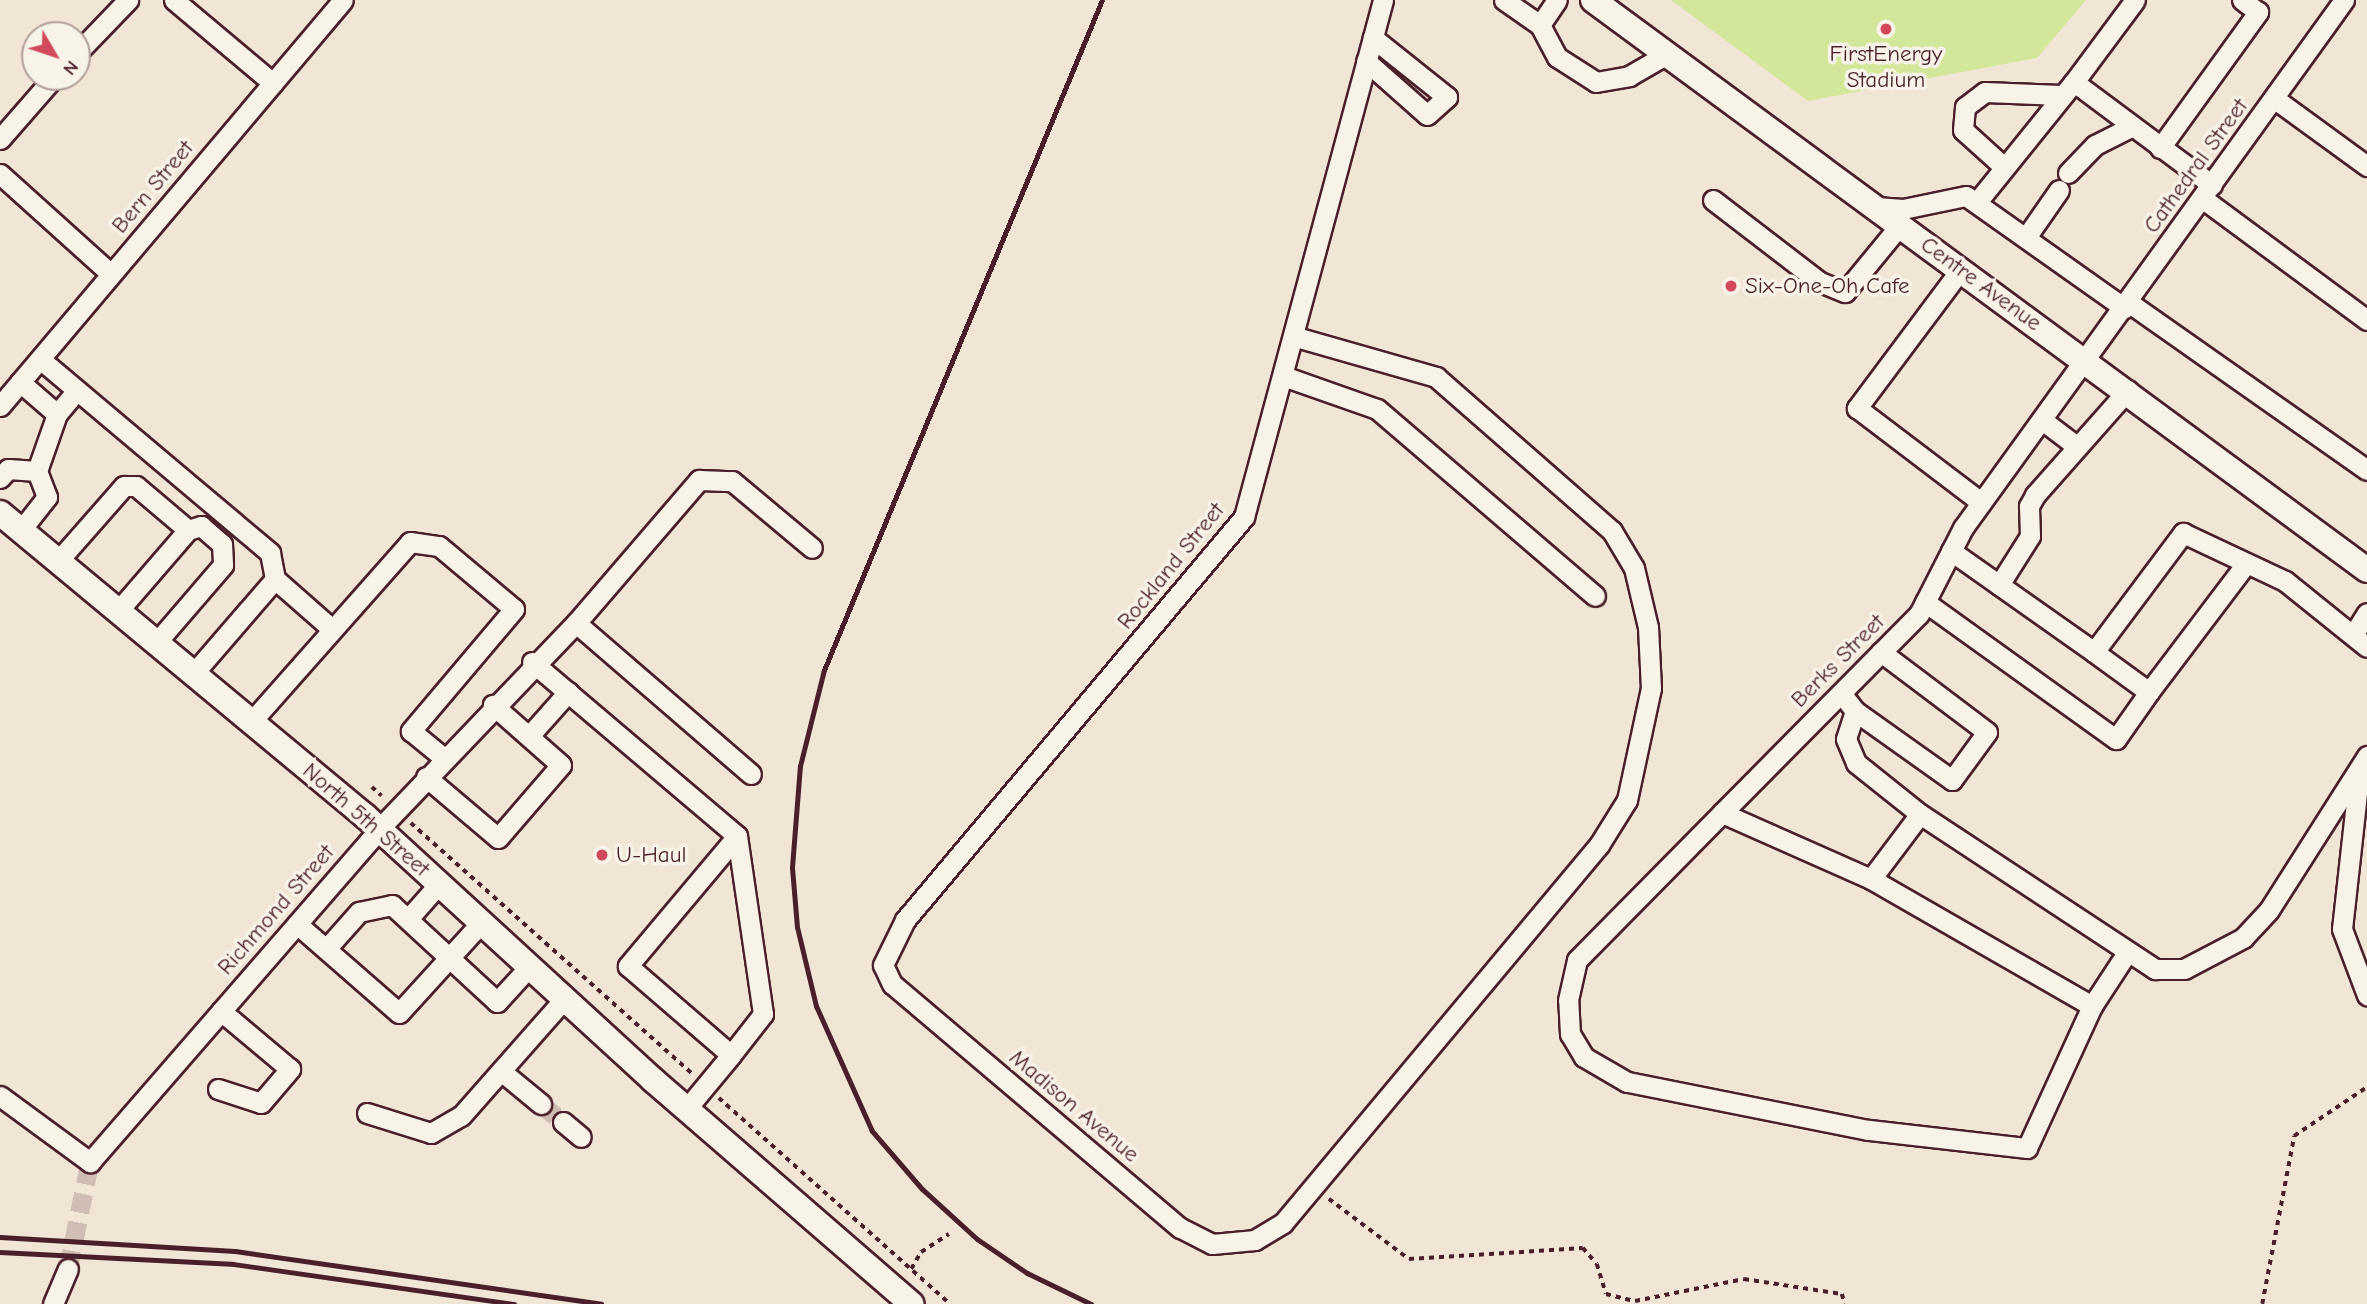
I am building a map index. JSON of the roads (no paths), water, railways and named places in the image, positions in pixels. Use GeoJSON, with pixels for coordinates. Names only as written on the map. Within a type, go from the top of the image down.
{"type":"FeatureCollection","features":[{"type":"Feature","properties":{"kind":"main road","name":"Centre Avenue"},"geometry":{"type":"LineString","coordinates":[[1593,0],[2128,390],[2367,570]]}},
{"type":"Feature","properties":{"kind":"main road","name":"North 5th Street"},"geometry":{"type":"LineString","coordinates":[[0,513],[379,829],[564,999],[724,1136],[912,1304]]}},
{"type":"Feature","properties":{"kind":"street"},"geometry":{"type":"LineString","coordinates":[[91,38],[128,0]]}},
{"type":"Feature","properties":{"kind":"street"},"geometry":{"type":"LineString","coordinates":[[174,0],[273,83]]}},
{"type":"Feature","properties":{"kind":"street","name":"Bern Street"},"geometry":{"type":"LineString","coordinates":[[0,406],[343,0]]}},
{"type":"Feature","properties":{"kind":"street","name":"Rockland Street"},"geometry":{"type":"LineString","coordinates":[[883,965],[905,920],[1244,517],[1286,377],[1383,0]]}},
{"type":"Feature","properties":{"kind":"street"},"geometry":{"type":"LineString","coordinates":[[1504,0],[1540,25],[1557,57],[1596,82],[1629,76],[1667,54]]}},
{"type":"Feature","properties":{"kind":"street"},"geometry":{"type":"LineString","coordinates":[[1540,25],[1557,0]]}},
{"type":"Feature","properties":{"kind":"street"},"geometry":{"type":"LineString","coordinates":[[1978,202],[2135,0]]}},
{"type":"Feature","properties":{"kind":"street"},"geometry":{"type":"LineString","coordinates":[[2160,148],[2258,12],[2242,0]]}},
{"type":"Feature","properties":{"kind":"street","name":"Cathedral Street"},"geometry":{"type":"LineString","coordinates":[[2087,360],[2343,0]]}},
{"type":"Feature","properties":{"kind":"street"},"geometry":{"type":"LineString","coordinates":[[1366,61],[1427,115],[1447,97],[1373,38]]}},
{"type":"Feature","properties":{"kind":"street"},"geometry":{"type":"LineString","coordinates":[[2004,167],[1963,130],[1965,107],[1985,92],[2067,89],[2131,127],[2160,148],[2207,192],[2367,320]]}},
{"type":"Feature","properties":{"kind":"street"},"geometry":{"type":"LineString","coordinates":[[0,139],[42,91]]}},
{"type":"Feature","properties":{"kind":"street"},"geometry":{"type":"LineString","coordinates":[[2274,99],[2367,166]]}},
{"type":"Feature","properties":{"kind":"street"},"geometry":{"type":"LineString","coordinates":[[2027,236],[2064,182],[2095,145],[2131,127]]}},
{"type":"Feature","properties":{"kind":"street"},"geometry":{"type":"LineString","coordinates":[[0,174],[111,274]]}},
{"type":"Feature","properties":{"kind":"street"},"geometry":{"type":"LineString","coordinates":[[1876,207],[1903,209],[1949,196],[1978,202],[2311,437],[2328,441],[2367,470]]}},
{"type":"Feature","properties":{"kind":"street"},"geometry":{"type":"LineString","coordinates":[[1713,200],[1820,282],[1845,292],[1900,225]]}},
{"type":"Feature","properties":{"kind":"street"},"geometry":{"type":"LineString","coordinates":[[1961,269],[1857,408],[1982,502]]}},
{"type":"Feature","properties":{"kind":"street","name":"Madison Avenue"},"geometry":{"type":"LineString","coordinates":[[883,965],[892,984],[1180,1228],[1212,1244],[1255,1240],[1283,1223],[1599,845],[1627,800],[1651,688],[1648,627],[1634,568],[1612,531],[1436,377],[1296,337]]}},
{"type":"Feature","properties":{"kind":"street"},"geometry":{"type":"LineString","coordinates":[[40,359],[270,553],[275,579],[332,629]]}},
{"type":"Feature","properties":{"kind":"street","name":"Berks Street"},"geometry":{"type":"LineString","coordinates":[[2087,360],[1982,502],[1951,551],[1925,602],[1881,652],[1577,960],[1567,999],[1570,1034],[1584,1057],[1627,1082],[1868,1129],[2027,1148],[2092,1006]]}},
{"type":"Feature","properties":{"kind":"street"},"geometry":{"type":"LineString","coordinates":[[1286,377],[1377,410],[1595,596]]}},
{"type":"Feature","properties":{"kind":"street"},"geometry":{"type":"LineString","coordinates":[[20,382],[57,414]]}},
{"type":"Feature","properties":{"kind":"street"},"geometry":{"type":"LineString","coordinates":[[1999,585],[2030,536],[2029,506],[2074,444],[2096,431],[2128,390]]}},
{"type":"Feature","properties":{"kind":"street"},"geometry":{"type":"LineString","coordinates":[[21,530],[47,497],[37,471],[57,414],[76,391]]}},
{"type":"Feature","properties":{"kind":"street"},"geometry":{"type":"LineString","coordinates":[[2042,420],[2074,444]]}},
{"type":"Feature","properties":{"kind":"street"},"geometry":{"type":"LineString","coordinates":[[0,478],[8,469],[37,471]]}},
{"type":"Feature","properties":{"kind":"street","name":"Richmond Street"},"geometry":{"type":"LineString","coordinates":[[0,1096],[90,1162],[379,829],[532,662],[576,623],[699,480],[732,481],[811,548]]}},
{"type":"Feature","properties":{"kind":"street"},"geometry":{"type":"LineString","coordinates":[[58,561],[124,486],[136,486],[188,530]]}},
{"type":"Feature","properties":{"kind":"street"},"geometry":{"type":"LineString","coordinates":[[118,611],[188,530],[201,526],[222,544],[223,565],[156,643]]}},
{"type":"Feature","properties":{"kind":"street"},"geometry":{"type":"LineString","coordinates":[[2094,652],[2183,533],[2245,565],[2285,581],[2361,639],[2367,613]]}},
{"type":"Feature","properties":{"kind":"street"},"geometry":{"type":"LineString","coordinates":[[251,722],[410,542],[439,546],[514,609],[411,731],[444,758]]}},
{"type":"Feature","properties":{"kind":"street"},"geometry":{"type":"LineString","coordinates":[[1951,551],[2149,692]]}},
{"type":"Feature","properties":{"kind":"street"},"geometry":{"type":"LineString","coordinates":[[1925,602],[2116,739],[2245,565]]}},
{"type":"Feature","properties":{"kind":"street"},"geometry":{"type":"LineString","coordinates":[[193,674],[275,579]]}},
{"type":"Feature","properties":{"kind":"street"},"geometry":{"type":"LineString","coordinates":[[576,623],[751,774]]}},
{"type":"Feature","properties":{"kind":"street"},"geometry":{"type":"LineString","coordinates":[[1841,693],[1854,710],[1952,780],[1987,733],[1881,652]]}},
{"type":"Feature","properties":{"kind":"street"},"geometry":{"type":"LineString","coordinates":[[532,662],[737,836],[763,1014],[688,1107]]}},
{"type":"Feature","properties":{"kind":"street"},"geometry":{"type":"LineString","coordinates":[[529,736],[568,692]]}},
{"type":"Feature","properties":{"kind":"street"},"geometry":{"type":"LineString","coordinates":[[426,777],[498,838],[561,765],[493,705]]}},
{"type":"Feature","properties":{"kind":"street"},"geometry":{"type":"LineString","coordinates":[[1854,710],[1847,752],[1920,814],[2126,954],[2155,969],[2184,969],[2243,938],[2269,910],[2363,763]]}},
{"type":"Feature","properties":{"kind":"street"},"geometry":{"type":"LineString","coordinates":[[2363,763],[2342,929],[2367,995]]}},
{"type":"Feature","properties":{"kind":"street"},"geometry":{"type":"LineString","coordinates":[[1722,813],[1871,879],[2092,1006],[2126,954]]}},
{"type":"Feature","properties":{"kind":"street"},"geometry":{"type":"LineString","coordinates":[[1871,879],[1920,814]]}},
{"type":"Feature","properties":{"kind":"street"},"geometry":{"type":"LineString","coordinates":[[731,1055],[628,966],[737,836]]}},
{"type":"Feature","properties":{"kind":"street"},"geometry":{"type":"LineString","coordinates":[[408,919],[439,884]]}},
{"type":"Feature","properties":{"kind":"street"},"geometry":{"type":"LineString","coordinates":[[326,949],[359,912],[392,905],[497,1002],[529,967]]}},
{"type":"Feature","properties":{"kind":"street"},"geometry":{"type":"LineString","coordinates":[[297,924],[399,1013],[481,923]]}},
{"type":"Feature","properties":{"kind":"street"},"geometry":{"type":"LineString","coordinates":[[367,1113],[431,1133],[461,1116],[564,999]]}},
{"type":"Feature","properties":{"kind":"street"},"geometry":{"type":"LineString","coordinates":[[218,1089],[261,1103],[290,1069],[221,1011]]}},
{"type":"Feature","properties":{"kind":"street"},"geometry":{"type":"LineString","coordinates":[[501,1071],[541,1104]]}},
{"type":"Feature","properties":{"kind":"street"},"geometry":{"type":"LineString","coordinates":[[563,1122],[581,1137]]}},
{"type":"Feature","properties":{"kind":"street"},"geometry":{"type":"LineString","coordinates":[[52,1304],[68,1269]]}},
{"type":"Feature","properties":{"kind":"tunnel"},"geometry":{"type":"LineString","coordinates":[[541,1104],[563,1122]]}},
{"type":"Feature","properties":{"kind":"tunnel"},"geometry":{"type":"LineString","coordinates":[[68,1269],[90,1162]]}},
{"type":"Feature","properties":{"kind":"railway"},"geometry":{"type":"LineString","coordinates":[[1091,1304],[1027,1273],[977,1239],[922,1189],[872,1131],[816,1006],[797,927],[792,867],[800,766],[824,670],[1102,0]]}},
{"type":"Feature","properties":{"kind":"railway"},"geometry":{"type":"LineString","coordinates":[[0,1237],[235,1251],[601,1304]]}},
{"type":"Feature","properties":{"kind":"railway"},"geometry":{"type":"LineString","coordinates":[[0,1252],[233,1264],[514,1304]]}},
{"type":"Feature","properties":{"kind":"place","name":"FirstEnergy Stadium"},"geometry":{"type":"Point","coordinates":[1886,29]}},
{"type":"Feature","properties":{"kind":"place","name":"Six-One-Oh Cafe"},"geometry":{"type":"Point","coordinates":[1731,286]}},
{"type":"Feature","properties":{"kind":"place","name":"U-Haul"},"geometry":{"type":"Point","coordinates":[602,855]}}]}
